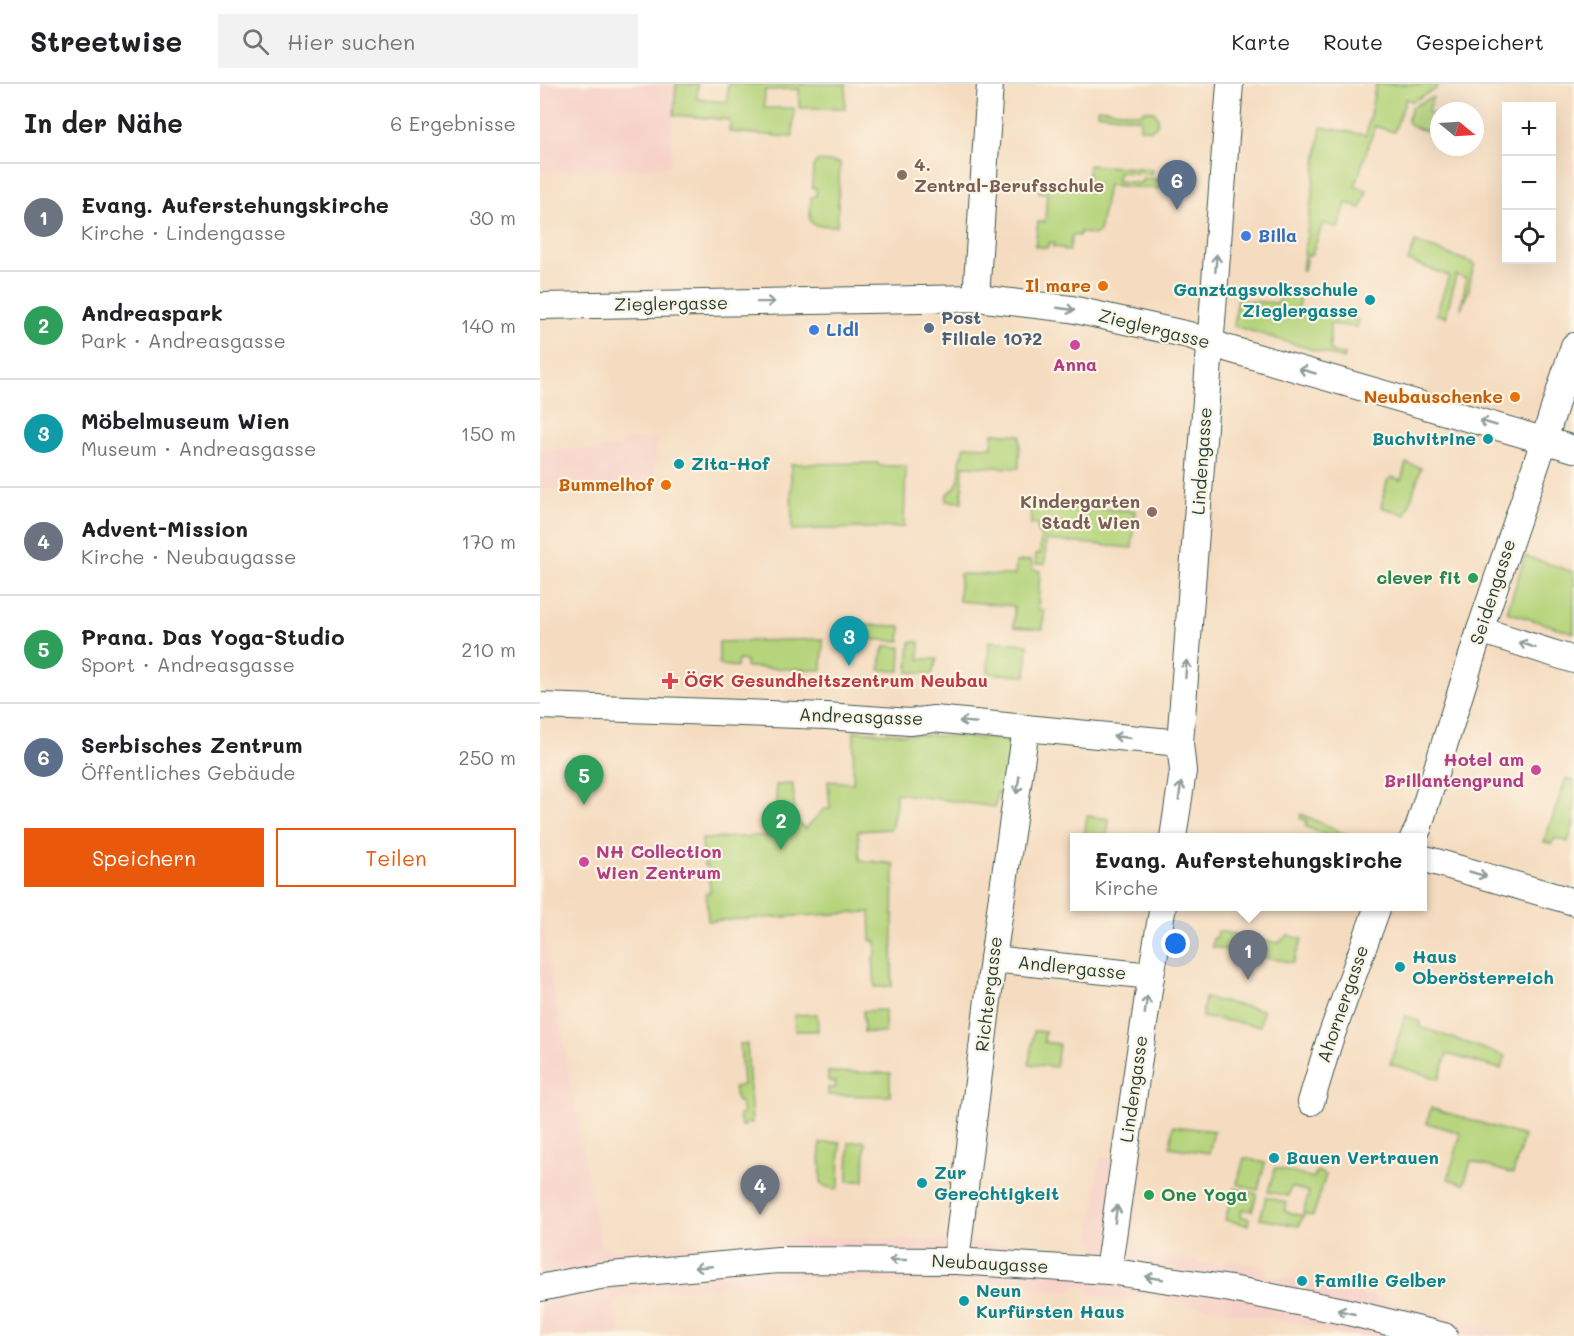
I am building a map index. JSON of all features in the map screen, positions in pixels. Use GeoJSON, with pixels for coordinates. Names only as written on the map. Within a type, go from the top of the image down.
{"type":"FeatureCollection","features":[{"type":"Feature","properties":{"kind":"street"},"geometry":{"type":"LineString","coordinates":[[976,298],[990,84]]}},
{"type":"Feature","properties":{"kind":"street","name":"Lindengasse"},"geometry":{"type":"LineString","coordinates":[[1174,833],[1183,771],[1180,744],[1230,84]]}},
{"type":"Feature","properties":{"kind":"street","name":"Zieglergasse"},"geometry":{"type":"LineString","coordinates":[[540,306],[976,298],[1071,309],[1189,335],[1240,352],[1574,449]]}},
{"type":"Feature","properties":{"kind":"street","name":"Seidengasse"},"geometry":{"type":"LineString","coordinates":[[1416,833],[1574,346]]}},
{"type":"Feature","properties":{"kind":"street"},"geometry":{"type":"LineString","coordinates":[[1480,630],[1574,660]]}},
{"type":"Feature","properties":{"kind":"street","name":"Andreasgasse"},"geometry":{"type":"LineString","coordinates":[[540,706],[826,716],[910,722],[934,719],[1180,744]]}},
{"type":"Feature","properties":{"kind":"street","name":"Richtergasse"},"geometry":{"type":"LineString","coordinates":[[956,1261],[993,959],[1026,728]]}},
{"type":"Feature","properties":{"kind":"street"},"geometry":{"type":"LineString","coordinates":[[1427,859],[1574,902]]}},
{"type":"Feature","properties":{"kind":"street","name":"Lindengasse"},"geometry":{"type":"LineString","coordinates":[[1108,1271],[1151,976],[1163,911]]}},
{"type":"Feature","properties":{"kind":"street","name":"Ahornergasse"},"geometry":{"type":"LineString","coordinates":[[1311,1102],[1329,1042],[1376,911]]}},
{"type":"Feature","properties":{"kind":"street","name":"Andlergasse"},"geometry":{"type":"LineString","coordinates":[[993,959],[1151,976]]}},
{"type":"Feature","properties":{"kind":"street","name":"Neubaugasse"},"geometry":{"type":"LineString","coordinates":[[540,1288],[600,1276],[778,1260],[956,1261],[1108,1271],[1231,1289],[1344,1311],[1444,1336]]}},
{"type":"Feature","properties":{"kind":"shaded area"},"geometry":{"type":"Polygon","coordinates":[[[540,84],[676,84],[670,167],[540,172],[540,84]]]}},
{"type":"Feature","properties":{"kind":"shaded area"},"geometry":{"type":"Polygon","coordinates":[[[656,438],[655,494],[625,495],[619,488],[540,489],[540,450],[619,448],[624,440],[656,438]]]}},
{"type":"Feature","properties":{"kind":"shaded area"},"geometry":{"type":"Polygon","coordinates":[[[540,902],[543,930],[600,1243],[603,1247],[613,1250],[799,1237],[938,1240],[1079,1249],[1091,1253],[1095,1244],[1090,1239],[1100,1157],[1144,1162],[1133,1243],[1140,1252],[1223,1266],[1225,1260],[1268,1267],[1267,1274],[1332,1286],[1521,1336],[1349,1336],[1303,1324],[1133,1295],[1126,1301],[1090,1295],[1087,1287],[1079,1284],[1074,1291],[804,1277],[804,1281],[668,1290],[619,1297],[613,1307],[621,1336],[540,1336],[540,902]]]}},
{"type":"Feature","properties":{"kind":"green space"},"geometry":{"type":"Polygon","coordinates":[[[676,84],[698,84],[697,99],[727,102],[728,84],[846,84],[845,108],[799,108],[799,89],[765,90],[764,108],[794,108],[793,137],[729,132],[730,120],[674,115],[676,84]]]}},
{"type":"Feature","properties":{"kind":"green space"},"geometry":{"type":"Polygon","coordinates":[[[1376,84],[1437,84],[1436,89],[1413,101],[1406,99],[1394,132],[1375,126],[1355,186],[1367,190],[1361,208],[1346,203],[1338,228],[1323,223],[1311,256],[1307,255],[1304,271],[1302,271],[1321,127],[1366,135],[1376,84]]]}},
{"type":"Feature","properties":{"kind":"green space"},"geometry":{"type":"Polygon","coordinates":[[[1433,97],[1428,112],[1430,113],[1430,132],[1413,127],[1407,121],[1412,107],[1433,97]]]}},
{"type":"Feature","properties":{"kind":"green space"},"geometry":{"type":"Polygon","coordinates":[[[1098,108],[1142,114],[1143,110],[1153,111],[1158,117],[1157,125],[1151,130],[1140,128],[1141,119],[1097,113],[1098,108]]]}},
{"type":"Feature","properties":{"kind":"green space"},"geometry":{"type":"Polygon","coordinates":[[[817,161],[840,163],[837,226],[814,225],[810,220],[811,197],[816,196],[816,188],[812,188],[813,166],[817,161]]]}},
{"type":"Feature","properties":{"kind":"green space"},"geometry":{"type":"Polygon","coordinates":[[[1089,165],[1152,169],[1151,174],[1118,172],[1117,181],[1141,183],[1143,178],[1160,180],[1159,189],[1108,185],[1099,232],[1094,235],[1080,232],[1079,236],[1072,235],[1069,251],[1053,247],[1054,243],[1049,243],[1047,248],[1035,246],[1038,222],[1045,222],[1047,193],[1039,192],[1040,180],[1087,184],[1089,165]]]}},
{"type":"Feature","properties":{"kind":"green space"},"geometry":{"type":"Polygon","coordinates":[[[1415,242],[1475,264],[1461,309],[1466,281],[1465,278],[1456,275],[1446,317],[1436,314],[1449,276],[1408,261],[1415,242]]]}},
{"type":"Feature","properties":{"kind":"green space"},"geometry":{"type":"Polygon","coordinates":[[[1280,287],[1300,289],[1298,311],[1359,320],[1357,327],[1330,324],[1330,350],[1345,355],[1344,359],[1234,326],[1237,300],[1278,303],[1280,287]]]}},
{"type":"Feature","properties":{"kind":"green space"},"geometry":{"type":"Polygon","coordinates":[[[993,433],[1020,435],[1019,468],[963,466],[962,502],[946,501],[947,494],[958,483],[960,456],[963,456],[964,446],[992,447],[993,433]]]}},
{"type":"Feature","properties":{"kind":"green space"},"geometry":{"type":"Polygon","coordinates":[[[878,463],[879,466],[906,466],[904,527],[792,530],[791,464],[878,463]]]}},
{"type":"Feature","properties":{"kind":"green space"},"geometry":{"type":"Polygon","coordinates":[[[1406,463],[1421,468],[1406,515],[1381,507],[1387,481],[1392,477],[1401,480],[1406,463]]]}},
{"type":"Feature","properties":{"kind":"green space"},"geometry":{"type":"Polygon","coordinates":[[[1030,507],[1079,507],[1135,511],[1132,548],[1046,540],[1045,564],[1036,564],[1035,555],[1040,554],[1041,534],[1038,534],[1037,524],[1031,525],[1030,507]]]}},
{"type":"Feature","properties":{"kind":"green space"},"geometry":{"type":"Polygon","coordinates":[[[1525,556],[1574,572],[1574,633],[1507,612],[1525,556]]]}},
{"type":"Feature","properties":{"kind":"green space"},"geometry":{"type":"Polygon","coordinates":[[[1031,560],[1033,570],[1040,571],[1038,609],[1044,611],[1043,629],[1014,627],[1014,606],[959,601],[960,574],[1015,575],[1016,562],[1031,560]]]}},
{"type":"Feature","properties":{"kind":"green space"},"geometry":{"type":"Polygon","coordinates":[[[867,625],[901,626],[900,641],[861,639],[867,625]]]}},
{"type":"Feature","properties":{"kind":"green space"},"geometry":{"type":"Polygon","coordinates":[[[823,639],[822,670],[746,667],[746,661],[738,660],[737,667],[719,665],[719,642],[823,639]]]}},
{"type":"Feature","properties":{"kind":"green space"},"geometry":{"type":"Polygon","coordinates":[[[989,641],[1028,644],[1026,676],[988,673],[989,641]]]}},
{"type":"Feature","properties":{"kind":"green space"},"geometry":{"type":"Polygon","coordinates":[[[910,642],[920,642],[919,659],[937,659],[932,674],[908,672],[910,642]]]}},
{"type":"Feature","properties":{"kind":"green space"},"geometry":{"type":"Polygon","coordinates":[[[885,646],[901,647],[900,671],[880,670],[882,650],[885,650],[885,646]]]}},
{"type":"Feature","properties":{"kind":"green space"},"geometry":{"type":"Polygon","coordinates":[[[854,731],[1012,740],[1005,793],[997,793],[995,807],[896,793],[891,829],[858,831],[860,860],[894,864],[892,986],[875,987],[873,957],[876,956],[876,941],[871,941],[870,912],[708,921],[706,893],[710,892],[708,866],[704,866],[702,839],[778,835],[776,785],[793,784],[795,819],[805,829],[824,809],[830,809],[828,781],[853,783],[854,731]]]}},
{"type":"Feature","properties":{"kind":"green space"},"geometry":{"type":"Polygon","coordinates":[[[1566,779],[1574,781],[1574,823],[1568,842],[1555,838],[1552,844],[1544,842],[1566,779]]]}},
{"type":"Feature","properties":{"kind":"green space"},"geometry":{"type":"Polygon","coordinates":[[[1301,814],[1342,833],[1321,833],[1305,826],[1307,821],[1300,818],[1301,814]]]}},
{"type":"Feature","properties":{"kind":"green space"},"geometry":{"type":"Polygon","coordinates":[[[1087,816],[1109,819],[1107,833],[1085,833],[1087,816]]]}},
{"type":"Feature","properties":{"kind":"green space"},"geometry":{"type":"Polygon","coordinates":[[[1218,931],[1278,943],[1288,935],[1302,939],[1293,963],[1212,947],[1213,938],[1217,938],[1218,931]]]}},
{"type":"Feature","properties":{"kind":"green space"},"geometry":{"type":"Polygon","coordinates":[[[1205,998],[1263,1010],[1260,1026],[1202,1017],[1205,998]]]}},
{"type":"Feature","properties":{"kind":"green space"},"geometry":{"type":"Polygon","coordinates":[[[885,1010],[885,1033],[864,1032],[863,1011],[885,1010]]]}},
{"type":"Feature","properties":{"kind":"green space"},"geometry":{"type":"Polygon","coordinates":[[[817,1014],[818,1031],[795,1031],[794,1015],[817,1014]]]}},
{"type":"Feature","properties":{"kind":"green space"},"geometry":{"type":"Polygon","coordinates":[[[1405,1016],[1421,1022],[1420,1027],[1505,1056],[1501,1069],[1447,1054],[1439,1079],[1390,1064],[1405,1016]]]}},
{"type":"Feature","properties":{"kind":"green space"},"geometry":{"type":"Polygon","coordinates":[[[1034,1031],[1045,1032],[1044,1042],[1059,1044],[1056,1067],[1029,1064],[1034,1031]]]}},
{"type":"Feature","properties":{"kind":"green space"},"geometry":{"type":"Polygon","coordinates":[[[740,1044],[747,1044],[752,1123],[745,1123],[745,1126],[741,1126],[739,1115],[743,1114],[741,1102],[737,1102],[734,1087],[743,1085],[740,1044]]]}},
{"type":"Feature","properties":{"kind":"green space"},"geometry":{"type":"Polygon","coordinates":[[[828,1072],[890,1073],[890,1096],[828,1095],[828,1088],[835,1088],[836,1082],[828,1081],[828,1072]]]}},
{"type":"Feature","properties":{"kind":"green space"},"geometry":{"type":"Polygon","coordinates":[[[1431,1108],[1524,1136],[1513,1174],[1471,1161],[1464,1184],[1448,1179],[1461,1133],[1427,1123],[1431,1108]]]}},
{"type":"Feature","properties":{"kind":"green space"},"geometry":{"type":"Polygon","coordinates":[[[1173,1126],[1214,1131],[1209,1153],[1170,1147],[1173,1126]]]}},
{"type":"Feature","properties":{"kind":"green space"},"geometry":{"type":"Polygon","coordinates":[[[865,1141],[864,1181],[848,1181],[849,1142],[865,1141]]]}},
{"type":"Feature","properties":{"kind":"green space"},"geometry":{"type":"Polygon","coordinates":[[[840,1142],[839,1185],[837,1189],[823,1186],[821,1184],[820,1143],[840,1142]]]}},
{"type":"Feature","properties":{"kind":"green space"},"geometry":{"type":"Polygon","coordinates":[[[1244,1158],[1265,1163],[1258,1190],[1237,1184],[1244,1158]]]}},
{"type":"Feature","properties":{"kind":"green space"},"geometry":{"type":"Polygon","coordinates":[[[1275,1168],[1313,1178],[1317,1171],[1326,1175],[1313,1216],[1303,1214],[1309,1192],[1291,1187],[1288,1196],[1268,1192],[1275,1168]]]}},
{"type":"Feature","properties":{"kind":"green space"},"geometry":{"type":"Polygon","coordinates":[[[1234,1188],[1257,1194],[1252,1211],[1242,1209],[1241,1216],[1249,1219],[1248,1225],[1225,1220],[1234,1188]]]}},
{"type":"Feature","properties":{"kind":"green space"},"geometry":{"type":"Polygon","coordinates":[[[1266,1197],[1287,1203],[1284,1211],[1303,1216],[1299,1226],[1260,1219],[1266,1197]]]}},
{"type":"Feature","properties":{"kind":"place","name":"4. Zentral-Berufsschule"},"geometry":{"type":"Point","coordinates":[902,175]}},
{"type":"Feature","properties":{"kind":"place","name":"Serbisches Zentrum"},"geometry":{"type":"Point","coordinates":[1177,210]}},
{"type":"Feature","properties":{"kind":"place","name":"Billa"},"geometry":{"type":"Point","coordinates":[1246,236]}},
{"type":"Feature","properties":{"kind":"place","name":"Il mare"},"geometry":{"type":"Point","coordinates":[1103,286]}},
{"type":"Feature","properties":{"kind":"place","name":"Ganztagsvolksschule Zieglergasse"},"geometry":{"type":"Point","coordinates":[1370,300]}},
{"type":"Feature","properties":{"kind":"place","name":"Post Filiale 1072"},"geometry":{"type":"Point","coordinates":[929,328]}},
{"type":"Feature","properties":{"kind":"place","name":"Lidl"},"geometry":{"type":"Point","coordinates":[814,330]}},
{"type":"Feature","properties":{"kind":"place","name":"Anna"},"geometry":{"type":"Point","coordinates":[1075,345]}},
{"type":"Feature","properties":{"kind":"place","name":"Neubauschenke"},"geometry":{"type":"Point","coordinates":[1515,397]}},
{"type":"Feature","properties":{"kind":"place","name":"Buchvitrine"},"geometry":{"type":"Point","coordinates":[1488,439]}},
{"type":"Feature","properties":{"kind":"place","name":"Zita-Hof"},"geometry":{"type":"Point","coordinates":[679,464]}},
{"type":"Feature","properties":{"kind":"place","name":"Bummelhof"},"geometry":{"type":"Point","coordinates":[666,485]}},
{"type":"Feature","properties":{"kind":"place","name":"Kindergarten Stadt Wien"},"geometry":{"type":"Point","coordinates":[1152,512]}},
{"type":"Feature","properties":{"kind":"place","name":"clever fit"},"geometry":{"type":"Point","coordinates":[1473,578]}},
{"type":"Feature","properties":{"kind":"place","name":"Möbelmuseum Wien"},"geometry":{"type":"Point","coordinates":[849,666]}},
{"type":"Feature","properties":{"kind":"place","name":"ÖGK Gesundheitszentrum Neubau"},"geometry":{"type":"Point","coordinates":[670,681]}},
{"type":"Feature","properties":{"kind":"place","name":"Hotel am Brillantengrund"},"geometry":{"type":"Point","coordinates":[1536,770]}},
{"type":"Feature","properties":{"kind":"place","name":"Prana. Das Yoga-Studio"},"geometry":{"type":"Point","coordinates":[584,805]}},
{"type":"Feature","properties":{"kind":"place","name":"Andreaspark"},"geometry":{"type":"Point","coordinates":[781,850]}},
{"type":"Feature","properties":{"kind":"place","name":"NH Collection Wien Zentrum"},"geometry":{"type":"Point","coordinates":[584,862]}},
{"type":"Feature","properties":{"kind":"place","name":"Haus Oberösterreich"},"geometry":{"type":"Point","coordinates":[1400,967]}},
{"type":"Feature","properties":{"kind":"place","name":"Evang. Auferstehungskirche"},"geometry":{"type":"Point","coordinates":[1248,980]}},
{"type":"Feature","properties":{"kind":"place","name":"Bauen Vertrauen"},"geometry":{"type":"Point","coordinates":[1274,1158]}},
{"type":"Feature","properties":{"kind":"place","name":"Zur Gerechtigkeit"},"geometry":{"type":"Point","coordinates":[922,1183]}},
{"type":"Feature","properties":{"kind":"place","name":"One Yoga"},"geometry":{"type":"Point","coordinates":[1149,1195]}},
{"type":"Feature","properties":{"kind":"place","name":"Advent-Mission"},"geometry":{"type":"Point","coordinates":[760,1215]}},
{"type":"Feature","properties":{"kind":"place","name":"Familie Gelber"},"geometry":{"type":"Point","coordinates":[1302,1281]}},
{"type":"Feature","properties":{"kind":"place","name":"Neun Kurfürsten Haus"},"geometry":{"type":"Point","coordinates":[964,1301]}}]}
